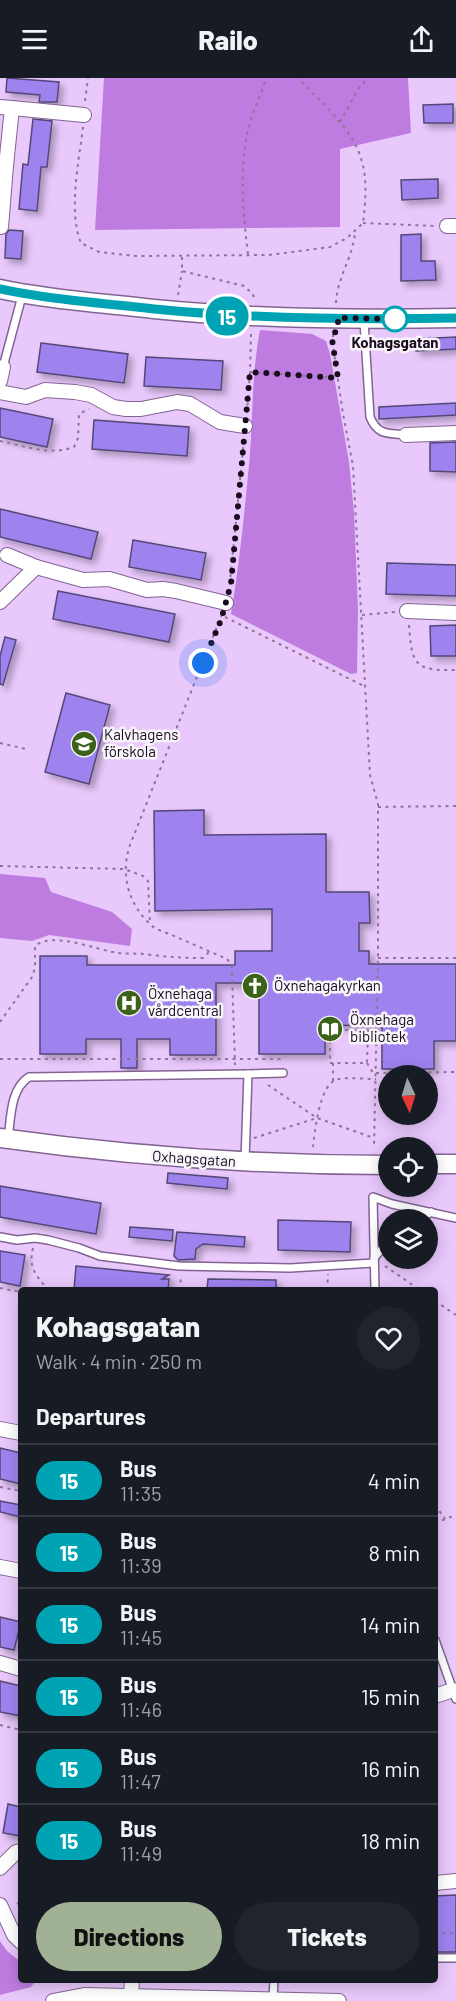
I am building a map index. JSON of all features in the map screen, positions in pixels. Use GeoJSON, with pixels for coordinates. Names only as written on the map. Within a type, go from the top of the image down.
{"type":"FeatureCollection","features":[{"type":"Feature","properties":{"kind":"street"},"geometry":{"type":"LineString","coordinates":[[0,229],[6,108],[84,115]]}},
{"type":"Feature","properties":{"kind":"street"},"geometry":{"type":"LineString","coordinates":[[0,289],[175,312],[265,318],[456,318]]}},
{"type":"Feature","properties":{"kind":"street"},"geometry":{"type":"LineString","coordinates":[[0,392],[26,397],[45,390],[60,390],[91,395],[113,407],[134,409],[177,402],[190,404],[220,422],[246,426]]}},
{"type":"Feature","properties":{"kind":"street"},"geometry":{"type":"LineString","coordinates":[[406,435],[456,433]]}},
{"type":"Feature","properties":{"kind":"street"},"geometry":{"type":"LineString","coordinates":[[7,555],[36,567],[83,580],[109,579],[140,589],[176,591],[224,609]]}},
{"type":"Feature","properties":{"kind":"street"},"geometry":{"type":"LineString","coordinates":[[0,602],[36,567]]}},
{"type":"Feature","properties":{"kind":"street"},"geometry":{"type":"LineString","coordinates":[[407,611],[456,613]]}},
{"type":"Feature","properties":{"kind":"street","name":"Oxhagsgatan"},"geometry":{"type":"LineString","coordinates":[[4,1138],[135,1155],[245,1162],[378,1165]]}},
{"type":"Feature","properties":{"kind":"street"},"geometry":{"type":"LineString","coordinates":[[438,1164],[456,1164]]}},
{"type":"Feature","properties":{"kind":"street"},"geometry":{"type":"LineString","coordinates":[[0,1429],[18,1432]]}},
{"type":"Feature","properties":{"kind":"street"},"geometry":{"type":"LineString","coordinates":[[0,1567],[18,1570]]}},
{"type":"Feature","properties":{"kind":"street"},"geometry":{"type":"LineString","coordinates":[[0,1663],[18,1668]]}},
{"type":"Feature","properties":{"kind":"street"},"geometry":{"type":"LineString","coordinates":[[438,1696],[454,1694]]}},
{"type":"Feature","properties":{"kind":"street"},"geometry":{"type":"LineString","coordinates":[[0,1868],[18,1852]]}},
{"type":"Feature","properties":{"kind":"street"},"geometry":{"type":"LineString","coordinates":[[438,1883],[456,1881]]}},
{"type":"Feature","properties":{"kind":"street"},"geometry":{"type":"LineString","coordinates":[[0,1905],[18,1939]]}},
{"type":"Feature","properties":{"kind":"street"},"geometry":{"type":"LineString","coordinates":[[131,1996],[132,1983]]}},
{"type":"Feature","properties":{"kind":"street"},"geometry":{"type":"LineString","coordinates":[[53,2001],[84,1995],[339,2001]]}},
{"type":"Feature","properties":{"kind":"lane"},"geometry":{"type":"LineString","coordinates":[[2,374],[23,293]]}},
{"type":"Feature","properties":{"kind":"lane"},"geometry":{"type":"LineString","coordinates":[[363,319],[370,417],[374,426],[381,432],[406,435]]}},
{"type":"Feature","properties":{"kind":"lane"},"geometry":{"type":"LineString","coordinates":[[4,1138],[17,1089],[21,1082],[29,1077],[283,1073]]}},
{"type":"Feature","properties":{"kind":"lane"},"geometry":{"type":"LineString","coordinates":[[245,1162],[251,1074]]}},
{"type":"Feature","properties":{"kind":"lane"},"geometry":{"type":"LineString","coordinates":[[375,1287],[374,1197],[392,1204],[416,1209]]}},
{"type":"Feature","properties":{"kind":"lane"},"geometry":{"type":"LineString","coordinates":[[438,1214],[456,1218]]}},
{"type":"Feature","properties":{"kind":"lane"},"geometry":{"type":"LineString","coordinates":[[0,1237],[17,1240],[35,1238],[79,1248],[100,1256],[182,1266],[268,1268],[328,1266],[374,1260],[378,1255]]}},
{"type":"Feature","properties":{"kind":"lane"},"geometry":{"type":"LineString","coordinates":[[438,1649],[454,1694]]}},
{"type":"Feature","properties":{"kind":"lane"},"geometry":{"type":"LineString","coordinates":[[438,1958],[456,1958]]}},
{"type":"Feature","properties":{"kind":"lane"},"geometry":{"type":"LineString","coordinates":[[273,2000],[274,1983]]}},
{"type":"Feature","properties":{"kind":"path"},"geometry":{"type":"LineString","coordinates":[[88,78],[75,200],[77,233],[81,243],[99,252],[183,257],[249,256],[330,247],[363,223],[366,188],[363,162],[352,135],[299,78]]}},
{"type":"Feature","properties":{"kind":"path"},"geometry":{"type":"LineString","coordinates":[[249,256],[242,206],[242,186],[248,130],[266,78]]}},
{"type":"Feature","properties":{"kind":"path"},"geometry":{"type":"LineString","coordinates":[[340,122],[359,88],[368,78]]}},
{"type":"Feature","properties":{"kind":"path"},"geometry":{"type":"LineString","coordinates":[[363,223],[451,226]]}},
{"type":"Feature","properties":{"kind":"path"},"geometry":{"type":"LineString","coordinates":[[355,231],[355,241],[338,287],[338,326],[332,339],[353,466],[370,775],[378,807],[374,1148]]}},
{"type":"Feature","properties":{"kind":"path"},"geometry":{"type":"LineString","coordinates":[[175,312],[183,257]]}},
{"type":"Feature","properties":{"kind":"path"},"geometry":{"type":"LineString","coordinates":[[182,271],[244,286],[253,294],[254,302]]}},
{"type":"Feature","properties":{"kind":"path"},"geometry":{"type":"LineString","coordinates":[[236,1074],[232,966],[227,959],[150,924],[135,904],[128,889],[124,869],[130,845],[224,609],[233,562],[246,426],[251,334]]}},
{"type":"Feature","properties":{"kind":"path"},"geometry":{"type":"LineString","coordinates":[[250,372],[338,378]]}},
{"type":"Feature","properties":{"kind":"path"},"geometry":{"type":"LineString","coordinates":[[0,441],[48,451],[65,451],[74,447],[78,438],[79,414],[106,404]]}},
{"type":"Feature","properties":{"kind":"path"},"geometry":{"type":"LineString","coordinates":[[224,609],[364,686]]}},
{"type":"Feature","properties":{"kind":"path"},"geometry":{"type":"LineString","coordinates":[[361,615],[407,611],[410,644],[418,664],[427,670],[456,670]]}},
{"type":"Feature","properties":{"kind":"path"},"geometry":{"type":"LineString","coordinates":[[0,743],[26,749]]}},
{"type":"Feature","properties":{"kind":"path"},"geometry":{"type":"LineString","coordinates":[[378,807],[456,806]]}},
{"type":"Feature","properties":{"kind":"path"},"geometry":{"type":"LineString","coordinates":[[0,866],[124,869],[143,876],[148,881],[150,924]]}},
{"type":"Feature","properties":{"kind":"path"},"geometry":{"type":"LineString","coordinates":[[0,1022],[32,977],[35,968],[35,946],[39,943],[71,942],[117,952],[173,958],[203,958],[210,951]]}},
{"type":"Feature","properties":{"kind":"path"},"geometry":{"type":"LineString","coordinates":[[378,958],[456,958]]}},
{"type":"Feature","properties":{"kind":"path"},"geometry":{"type":"LineString","coordinates":[[368,1063],[330,1063],[330,1030],[376,1030]]}},
{"type":"Feature","properties":{"kind":"path"},"geometry":{"type":"LineString","coordinates":[[368,1030],[368,1063],[376,1076]]}},
{"type":"Feature","properties":{"kind":"path"},"geometry":{"type":"LineString","coordinates":[[0,1059],[282,1059]]}},
{"type":"Feature","properties":{"kind":"path"},"geometry":{"type":"LineString","coordinates":[[234,1059],[251,1074],[317,1118],[339,1128],[374,1138]]}},
{"type":"Feature","properties":{"kind":"path"},"geometry":{"type":"LineString","coordinates":[[313,1153],[317,1118],[323,1097],[333,1081],[333,1063]]}},
{"type":"Feature","properties":{"kind":"path"},"geometry":{"type":"LineString","coordinates":[[333,1081],[376,1076],[456,1072]]}},
{"type":"Feature","properties":{"kind":"path"},"geometry":{"type":"LineString","coordinates":[[246,1141],[317,1118]]}},
{"type":"Feature","properties":{"kind":"path"},"geometry":{"type":"LineString","coordinates":[[35,1238],[31,1265],[46,1287]]}},
{"type":"Feature","properties":{"kind":"path"},"geometry":{"type":"LineString","coordinates":[[374,1260],[415,1287]]}},
{"type":"Feature","properties":{"kind":"path"},"geometry":{"type":"LineString","coordinates":[[180,1287],[182,1266]]}},
{"type":"Feature","properties":{"kind":"path"},"geometry":{"type":"LineString","coordinates":[[327,1287],[328,1266]]}},
{"type":"Feature","properties":{"kind":"path"},"geometry":{"type":"LineString","coordinates":[[0,1287],[18,1291]]}},
{"type":"Feature","properties":{"kind":"path"},"geometry":{"type":"LineString","coordinates":[[438,1302],[456,1315]]}},
{"type":"Feature","properties":{"kind":"path"},"geometry":{"type":"LineString","coordinates":[[0,1487],[18,1490]]}},
{"type":"Feature","properties":{"kind":"path"},"geometry":{"type":"LineString","coordinates":[[438,1509],[445,1519]]}},
{"type":"Feature","properties":{"kind":"path"},"geometry":{"type":"LineString","coordinates":[[438,1521],[456,1515]]}},
{"type":"Feature","properties":{"kind":"path"},"geometry":{"type":"LineString","coordinates":[[0,1725],[18,1729]]}},
{"type":"Feature","properties":{"kind":"path"},"geometry":{"type":"LineString","coordinates":[[438,1933],[456,1933]]}},
{"type":"Feature","properties":{"kind":"shaded area"},"geometry":{"type":"Polygon","coordinates":[[[104,78],[408,78],[411,133],[340,149],[340,227],[95,230],[104,78]]]}},
{"type":"Feature","properties":{"kind":"shaded area"},"geometry":{"type":"Polygon","coordinates":[[[260,330],[312,334],[326,341],[330,354],[349,462],[354,512],[358,610],[357,673],[351,674],[231,614],[244,514],[254,376],[260,330]]]}},
{"type":"Feature","properties":{"kind":"shaded area"},"geometry":{"type":"Polygon","coordinates":[[[0,874],[45,878],[51,892],[112,912],[132,929],[130,946],[49,935],[32,941],[0,938],[0,874]]]}},
{"type":"Feature","properties":{"kind":"shaded area"},"geometry":{"type":"Polygon","coordinates":[[[0,1941],[7,1951],[18,1960],[18,1983],[34,1983],[31,1987],[0,1995],[0,1941]]]}},
{"type":"Feature","properties":{"kind":"building"},"geometry":{"type":"Polygon","coordinates":[[[7,78],[59,82],[57,102],[39,102],[40,95],[6,92],[7,78]]]}},
{"type":"Feature","properties":{"kind":"building"},"geometry":{"type":"Polygon","coordinates":[[[453,104],[453,123],[424,123],[423,105],[453,104]]]}},
{"type":"Feature","properties":{"kind":"building"},"geometry":{"type":"Polygon","coordinates":[[[33,119],[52,121],[47,167],[41,167],[37,211],[19,209],[23,164],[28,165],[33,119]]]}},
{"type":"Feature","properties":{"kind":"building"},"geometry":{"type":"Polygon","coordinates":[[[438,179],[438,198],[402,200],[401,180],[438,179]]]}},
{"type":"Feature","properties":{"kind":"building"},"geometry":{"type":"Polygon","coordinates":[[[9,230],[23,231],[21,259],[5,258],[6,234],[9,230]]]}},
{"type":"Feature","properties":{"kind":"building"},"geometry":{"type":"Polygon","coordinates":[[[421,234],[421,261],[435,261],[436,280],[401,281],[401,235],[421,234]]]}},
{"type":"Feature","properties":{"kind":"building"},"geometry":{"type":"Polygon","coordinates":[[[456,337],[456,349],[416,351],[415,339],[456,337]]]}},
{"type":"Feature","properties":{"kind":"building"},"geometry":{"type":"Polygon","coordinates":[[[41,343],[128,354],[124,383],[37,372],[41,343]]]}},
{"type":"Feature","properties":{"kind":"building"},"geometry":{"type":"Polygon","coordinates":[[[146,357],[223,361],[221,390],[144,386],[146,357]]]}},
{"type":"Feature","properties":{"kind":"building"},"geometry":{"type":"Polygon","coordinates":[[[456,403],[456,415],[379,419],[379,407],[456,403]]]}},
{"type":"Feature","properties":{"kind":"building"},"geometry":{"type":"Polygon","coordinates":[[[0,408],[53,419],[47,447],[0,437],[0,408]]]}},
{"type":"Feature","properties":{"kind":"building"},"geometry":{"type":"Polygon","coordinates":[[[94,420],[189,427],[187,456],[92,449],[94,420]]]}},
{"type":"Feature","properties":{"kind":"building"},"geometry":{"type":"Polygon","coordinates":[[[456,442],[456,472],[430,471],[430,443],[456,442]]]}},
{"type":"Feature","properties":{"kind":"building"},"geometry":{"type":"Polygon","coordinates":[[[0,509],[98,532],[91,559],[0,537],[0,509]]]}},
{"type":"Feature","properties":{"kind":"building"},"geometry":{"type":"Polygon","coordinates":[[[133,540],[206,553],[201,580],[129,567],[133,540]]]}},
{"type":"Feature","properties":{"kind":"building"},"geometry":{"type":"Polygon","coordinates":[[[387,563],[456,565],[456,596],[386,594],[387,563]]]}},
{"type":"Feature","properties":{"kind":"building"},"geometry":{"type":"Polygon","coordinates":[[[58,591],[175,614],[169,642],[53,619],[58,591]]]}},
{"type":"Feature","properties":{"kind":"building"},"geometry":{"type":"Polygon","coordinates":[[[456,625],[456,656],[431,656],[430,626],[456,625]]]}},
{"type":"Feature","properties":{"kind":"building"},"geometry":{"type":"Polygon","coordinates":[[[5,637],[16,640],[3,685],[0,684],[0,656],[5,637]]]}},
{"type":"Feature","properties":{"kind":"building"},"geometry":{"type":"Polygon","coordinates":[[[66,693],[110,705],[89,784],[45,772],[66,693]]]}},
{"type":"Feature","properties":{"kind":"building"},"geometry":{"type":"Polygon","coordinates":[[[204,810],[204,835],[326,834],[326,892],[369,892],[370,923],[359,923],[359,951],[369,951],[369,964],[456,964],[456,1041],[434,1041],[434,1065],[382,1065],[382,1026],[325,1025],[325,1054],[259,1054],[259,983],[216,983],[216,1055],[170,1055],[170,1039],[137,1039],[137,1068],[121,1068],[121,1039],[86,1039],[86,1054],[40,1054],[40,956],[87,956],[87,965],[235,965],[235,951],[272,951],[272,909],[155,911],[154,811],[204,810]]]}},
{"type":"Feature","properties":{"kind":"building"},"geometry":{"type":"Polygon","coordinates":[[[168,1173],[228,1178],[227,1189],[167,1183],[168,1173]]]}},
{"type":"Feature","properties":{"kind":"building"},"geometry":{"type":"Polygon","coordinates":[[[0,1186],[101,1203],[96,1234],[0,1217],[0,1186]]]}},
{"type":"Feature","properties":{"kind":"building"},"geometry":{"type":"Polygon","coordinates":[[[278,1220],[351,1222],[350,1252],[278,1250],[278,1220]]]}},
{"type":"Feature","properties":{"kind":"building"},"geometry":{"type":"Polygon","coordinates":[[[130,1227],[173,1230],[172,1241],[129,1237],[130,1227]]]}},
{"type":"Feature","properties":{"kind":"building"},"geometry":{"type":"Polygon","coordinates":[[[177,1232],[245,1237],[244,1247],[203,1244],[196,1249],[195,1259],[178,1260],[174,1256],[177,1232]]]}},
{"type":"Feature","properties":{"kind":"building"},"geometry":{"type":"Polygon","coordinates":[[[0,1251],[25,1255],[20,1286],[0,1282],[0,1251]]]}},
{"type":"Feature","properties":{"kind":"building"},"geometry":{"type":"Polygon","coordinates":[[[76,1266],[169,1275],[162,1279],[169,1279],[168,1287],[74,1287],[76,1266]]]}},
{"type":"Feature","properties":{"kind":"building"},"geometry":{"type":"Polygon","coordinates":[[[208,1279],[276,1280],[276,1287],[207,1287],[208,1279]]]}},
{"type":"Feature","properties":{"kind":"building"},"geometry":{"type":"Polygon","coordinates":[[[0,1448],[18,1452],[18,1483],[0,1479],[0,1448]]]}},
{"type":"Feature","properties":{"kind":"building"},"geometry":{"type":"Polygon","coordinates":[[[0,1501],[18,1504],[18,1516],[0,1512],[0,1501]]]}},
{"type":"Feature","properties":{"kind":"building"},"geometry":{"type":"Polygon","coordinates":[[[0,1617],[18,1621],[14,1650],[0,1647],[0,1617]]]}},
{"type":"Feature","properties":{"kind":"building"},"geometry":{"type":"Polygon","coordinates":[[[0,1681],[18,1685],[18,1715],[0,1712],[0,1681]]]}},
{"type":"Feature","properties":{"kind":"building"},"geometry":{"type":"Polygon","coordinates":[[[8,1804],[18,1806],[18,1836],[3,1833],[8,1804]]]}},
{"type":"Feature","properties":{"kind":"building"},"geometry":{"type":"Polygon","coordinates":[[[456,1895],[456,1952],[438,1952],[438,1896],[456,1895]]]}},
{"type":"Feature","properties":{"kind":"bus line","name":"15"},"geometry":{"type":"LineString","coordinates":[[0,289],[102,304],[202,314],[265,318],[456,318]]}},
{"type":"Feature","properties":{"kind":"place","name":"Kohagsgatan"},"geometry":{"type":"Point","coordinates":[395,319]}},
{"type":"Feature","properties":{"kind":"place","name":"Kalvhagens förskola"},"geometry":{"type":"Point","coordinates":[84,744]}},
{"type":"Feature","properties":{"kind":"place","name":"Öxnehagakyrkan"},"geometry":{"type":"Point","coordinates":[255,986]}},
{"type":"Feature","properties":{"kind":"place","name":"Öxnehaga vårdcentral"},"geometry":{"type":"Point","coordinates":[129,1003]}},
{"type":"Feature","properties":{"kind":"place","name":"Öxnehaga bibliotek"},"geometry":{"type":"Point","coordinates":[330,1029]}},
{"type":"Feature","properties":{"kind":"route"},"geometry":{"type":"LineString","coordinates":[[203,663],[221,620],[231,584],[250,372],[338,378],[332,339],[338,326],[338,318],[395,319]]}}]}
